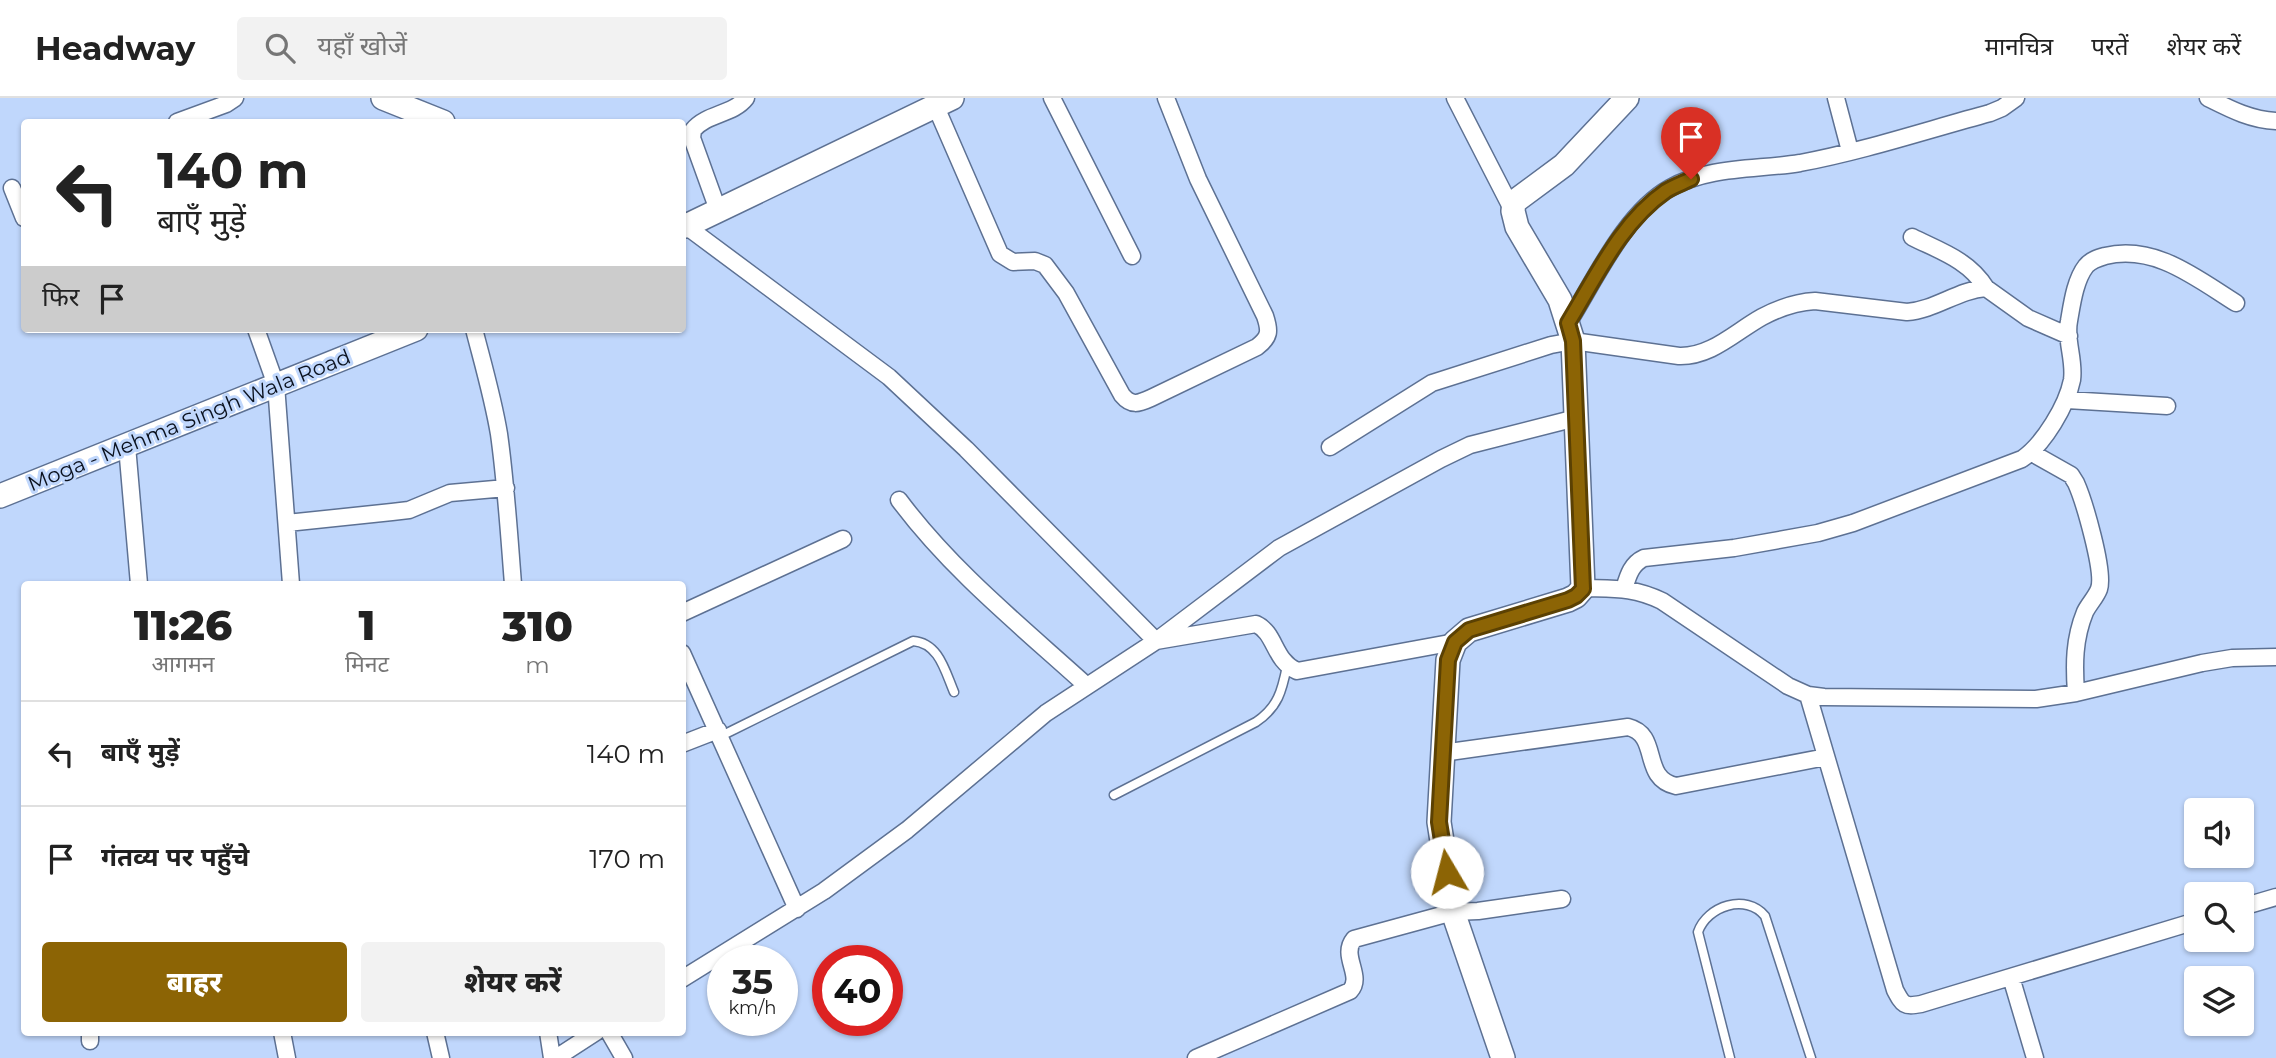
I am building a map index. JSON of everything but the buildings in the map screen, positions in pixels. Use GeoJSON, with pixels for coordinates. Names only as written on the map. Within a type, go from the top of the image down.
{"type":"FeatureCollection","features":[{"type":"Feature","properties":{"kind":"street"},"geometry":{"type":"LineString","coordinates":[[185,119],[235,98]]}},
{"type":"Feature","properties":{"kind":"street"},"geometry":{"type":"LineString","coordinates":[[383,98],[436,119]]}},
{"type":"Feature","properties":{"kind":"street"},"geometry":{"type":"LineString","coordinates":[[718,210],[692,138],[693,130],[706,119],[736,108],[746,98]]}},
{"type":"Feature","properties":{"kind":"street"},"geometry":{"type":"LineString","coordinates":[[1052,98],[1132,256]]}},
{"type":"Feature","properties":{"kind":"street"},"geometry":{"type":"LineString","coordinates":[[686,224],[944,103],[1000,254],[1013,262],[1035,261],[1045,265],[1066,293],[1122,395],[1134,404],[1257,347],[1266,340],[1269,333],[1265,316],[1198,179],[1166,98]]}},
{"type":"Feature","properties":{"kind":"street"},"geometry":{"type":"LineString","coordinates":[[1455,98],[1513,211],[1517,227],[1560,300],[1570,332],[1583,589]]}},
{"type":"Feature","properties":{"kind":"street"},"geometry":{"type":"LineString","coordinates":[[1513,211],[1514,202],[1564,165],[1627,98]]}},
{"type":"Feature","properties":{"kind":"street"},"geometry":{"type":"LineString","coordinates":[[1836,98],[1850,151]]}},
{"type":"Feature","properties":{"kind":"street"},"geometry":{"type":"LineString","coordinates":[[2208,98],[2243,115],[2276,121]]}},
{"type":"Feature","properties":{"kind":"street"},"geometry":{"type":"LineString","coordinates":[[1570,332],[1622,236],[1646,207],[1669,189],[1711,174],[1799,163],[1850,151],[1990,113],[2014,99]]}},
{"type":"Feature","properties":{"kind":"street"},"geometry":{"type":"LineString","coordinates":[[12,187],[21,210]]}},
{"type":"Feature","properties":{"kind":"street"},"geometry":{"type":"LineString","coordinates":[[686,226],[888,377],[965,449],[1156,641]]}},
{"type":"Feature","properties":{"kind":"street"},"geometry":{"type":"LineString","coordinates":[[1912,237],[1969,266],[1986,288],[2028,318],[2069,336]]}},
{"type":"Feature","properties":{"kind":"street"},"geometry":{"type":"LineString","coordinates":[[1624,589],[1636,562],[1644,558],[1734,548],[1818,533],[1853,523],[2009,465],[2032,453],[2067,400],[2073,361],[2068,326],[2073,299],[2087,266],[2096,258],[2116,254],[2160,258],[2236,303]]}},
{"type":"Feature","properties":{"kind":"street"},"geometry":{"type":"LineString","coordinates":[[1331,447],[1432,383],[1512,356],[1570,332],[1679,356],[1693,356],[1713,348],[1762,317],[1801,302],[1815,301],[1907,312],[1917,311],[1965,292],[1986,288]]}},
{"type":"Feature","properties":{"kind":"street"},"geometry":{"type":"LineString","coordinates":[[258,333],[276,385],[291,581]]}},
{"type":"Feature","properties":{"kind":"street","name":"Moga - Mehma Singh Wala Road"},"geometry":{"type":"LineString","coordinates":[[0,496],[406,333]]}},
{"type":"Feature","properties":{"kind":"street"},"geometry":{"type":"LineString","coordinates":[[475,333],[493,403],[506,488],[513,581]]}},
{"type":"Feature","properties":{"kind":"street"},"geometry":{"type":"LineString","coordinates":[[2067,400],[2167,406]]}},
{"type":"Feature","properties":{"kind":"street"},"geometry":{"type":"LineString","coordinates":[[686,977],[797,909],[907,830],[1046,713],[1156,641],[1279,548],[1470,445],[1576,418]]}},
{"type":"Feature","properties":{"kind":"street"},"geometry":{"type":"LineString","coordinates":[[127,446],[139,581]]}},
{"type":"Feature","properties":{"kind":"street"},"geometry":{"type":"LineString","coordinates":[[2032,453],[2064,470],[2076,483],[2100,571],[2099,590],[2088,607],[2077,635],[2074,668],[2076,692]]}},
{"type":"Feature","properties":{"kind":"street"},"geometry":{"type":"LineString","coordinates":[[287,523],[409,510],[450,493],[506,488]]}},
{"type":"Feature","properties":{"kind":"street"},"geometry":{"type":"LineString","coordinates":[[899,500],[921,530],[959,569],[1087,687]]}},
{"type":"Feature","properties":{"kind":"street"},"geometry":{"type":"LineString","coordinates":[[686,611],[843,538]]}},
{"type":"Feature","properties":{"kind":"street"},"geometry":{"type":"LineString","coordinates":[[1503,1058],[1453,912],[1439,822],[1448,660],[1455,642],[1469,630],[1568,600],[1583,589],[1641,591],[1662,601],[1788,687],[1808,695],[1824,697],[2036,699],[2202,663],[2232,658],[2276,657]]}},
{"type":"Feature","properties":{"kind":"street"},"geometry":{"type":"LineString","coordinates":[[1156,641],[1256,624],[1265,628],[1287,666],[1297,671],[1455,642]]}},
{"type":"Feature","properties":{"kind":"street"},"geometry":{"type":"LineString","coordinates":[[686,662],[797,909]]}},
{"type":"Feature","properties":{"kind":"street"},"geometry":{"type":"LineString","coordinates":[[1808,695],[1901,1003],[1909,1006],[1921,1004],[2184,925]]}},
{"type":"Feature","properties":{"kind":"street"},"geometry":{"type":"LineString","coordinates":[[1442,753],[1628,727],[1637,729],[1645,737],[1661,781],[1676,786],[1826,757]]}},
{"type":"Feature","properties":{"kind":"street"},"geometry":{"type":"LineString","coordinates":[[686,743],[719,733]]}},
{"type":"Feature","properties":{"kind":"street"},"geometry":{"type":"LineString","coordinates":[[2254,903],[2276,897]]}},
{"type":"Feature","properties":{"kind":"street"},"geometry":{"type":"LineString","coordinates":[[1196,1058],[1350,991],[1355,979],[1348,953],[1349,945],[1354,939],[1453,912],[1562,899]]}},
{"type":"Feature","properties":{"kind":"street"},"geometry":{"type":"LineString","coordinates":[[2011,977],[2035,1058]]}},
{"type":"Feature","properties":{"kind":"street"},"geometry":{"type":"LineString","coordinates":[[283,1036],[287,1058]]}},
{"type":"Feature","properties":{"kind":"street"},"geometry":{"type":"LineString","coordinates":[[436,1036],[440,1058]]}},
{"type":"Feature","properties":{"kind":"street"},"geometry":{"type":"LineString","coordinates":[[549,1036],[554,1058],[590,1036]]}},
{"type":"Feature","properties":{"kind":"street"},"geometry":{"type":"LineString","coordinates":[[611,1036],[624,1058]]}},
{"type":"Feature","properties":{"kind":"lane"},"geometry":{"type":"LineString","coordinates":[[719,733],[913,641],[923,642],[933,649],[954,692]]}},
{"type":"Feature","properties":{"kind":"lane"},"geometry":{"type":"LineString","coordinates":[[1114,795],[1268,714],[1282,691],[1287,666]]}},
{"type":"Feature","properties":{"kind":"lane"},"geometry":{"type":"LineString","coordinates":[[1730,1058],[1698,932],[1707,915],[1717,908],[1733,905],[1760,909],[1765,916],[1811,1058]]}},
{"type":"Feature","properties":{"kind":"route"},"geometry":{"type":"LineString","coordinates":[[1447,872],[1439,822],[1448,660],[1455,642],[1469,630],[1568,600],[1583,589],[1573,341],[1568,323],[1622,236],[1646,207],[1669,189],[1691,179]]}}]}
